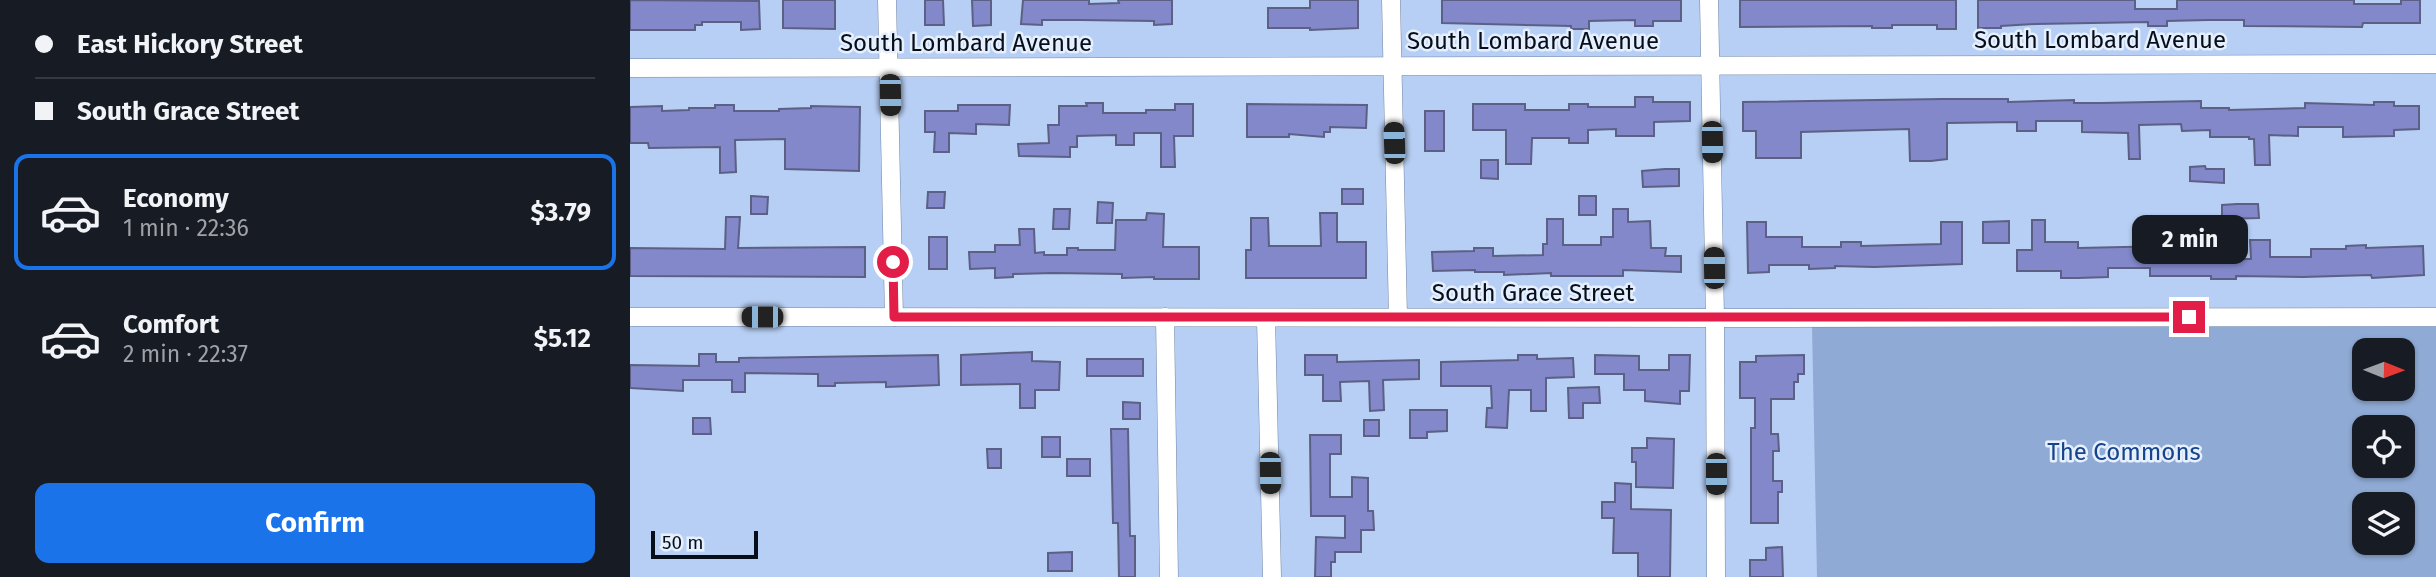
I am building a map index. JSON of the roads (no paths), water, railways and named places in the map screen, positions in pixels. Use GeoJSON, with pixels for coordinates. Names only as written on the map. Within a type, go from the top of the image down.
{"type":"FeatureCollection","features":[{"type":"Feature","properties":{"kind":"street"},"geometry":{"type":"LineString","coordinates":[[887,0],[894,317]]}},
{"type":"Feature","properties":{"kind":"street"},"geometry":{"type":"LineString","coordinates":[[1391,0],[1398,317]]}},
{"type":"Feature","properties":{"kind":"street"},"geometry":{"type":"LineString","coordinates":[[1709,0],[1715,318],[1716,577]]}},
{"type":"Feature","properties":{"kind":"street","name":"South Lombard Avenue"},"geometry":{"type":"LineString","coordinates":[[630,68],[2436,64]]}},
{"type":"Feature","properties":{"kind":"street","name":"South Grace Street"},"geometry":{"type":"LineString","coordinates":[[630,317],[2436,317]]}},
{"type":"Feature","properties":{"kind":"street"},"geometry":{"type":"LineString","coordinates":[[1165,317],[1169,577]]}},
{"type":"Feature","properties":{"kind":"street"},"geometry":{"type":"LineString","coordinates":[[1266,318],[1272,577]]}},
{"type":"Feature","properties":{"kind":"park label","name":"The Commons"},"geometry":{"type":"Point","coordinates":[2124,452]}}]}
